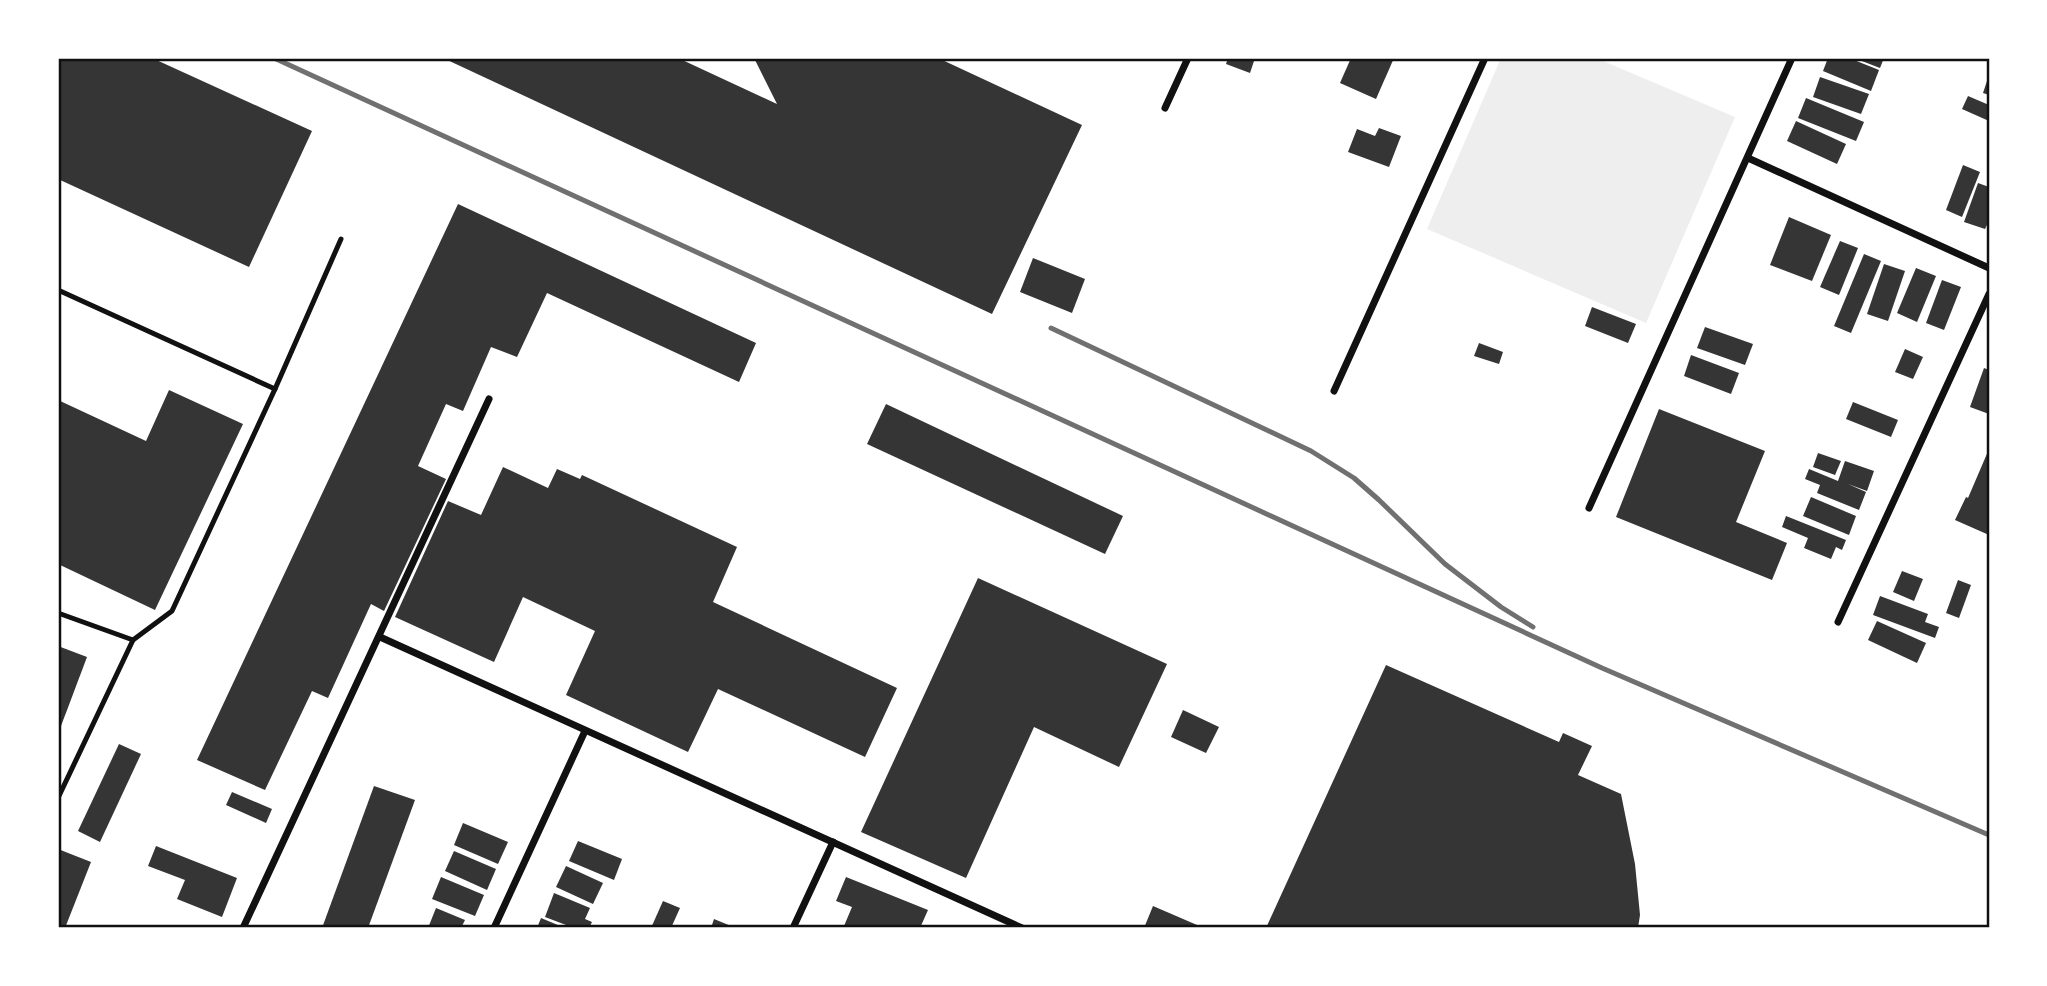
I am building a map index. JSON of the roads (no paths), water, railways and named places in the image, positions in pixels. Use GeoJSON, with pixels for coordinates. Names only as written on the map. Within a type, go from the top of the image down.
{"type":"FeatureCollection","features":[{"type":"Feature","properties":{"kind":"street"},"geometry":{"type":"LineString","coordinates":[[1165,108],[1188,58]]}},
{"type":"Feature","properties":{"kind":"street"},"geometry":{"type":"LineString","coordinates":[[1334,391],[1485,58]]}},
{"type":"Feature","properties":{"kind":"street"},"geometry":{"type":"LineString","coordinates":[[1589,508],[1791,58]]}},
{"type":"Feature","properties":{"kind":"street"},"geometry":{"type":"LineString","coordinates":[[1748,158],[1989,268]]}},
{"type":"Feature","properties":{"kind":"street"},"geometry":{"type":"LineString","coordinates":[[1838,622],[1989,294]]}},
{"type":"Feature","properties":{"kind":"street"},"geometry":{"type":"LineString","coordinates":[[243,928],[489,399]]}},
{"type":"Feature","properties":{"kind":"street"},"geometry":{"type":"LineString","coordinates":[[380,637],[1022,928]]}},
{"type":"Feature","properties":{"kind":"street"},"geometry":{"type":"LineString","coordinates":[[494,928],[585,731]]}},
{"type":"Feature","properties":{"kind":"street"},"geometry":{"type":"LineString","coordinates":[[793,928],[833,842]]}},
{"type":"Feature","properties":{"kind":"lane"},"geometry":{"type":"LineString","coordinates":[[58,798],[132,640],[172,611],[341,239]]}},
{"type":"Feature","properties":{"kind":"lane"},"geometry":{"type":"LineString","coordinates":[[58,290],[275,389]]}},
{"type":"Feature","properties":{"kind":"lane"},"geometry":{"type":"LineString","coordinates":[[58,613],[132,640]]}},
{"type":"Feature","properties":{"kind":"railway"},"geometry":{"type":"LineString","coordinates":[[274,58],[1602,668],[1989,835]]}},
{"type":"Feature","properties":{"kind":"railway"},"geometry":{"type":"LineString","coordinates":[[1051,328],[1311,451],[1354,478],[1445,564],[1501,607],[1533,627]]}}]}
